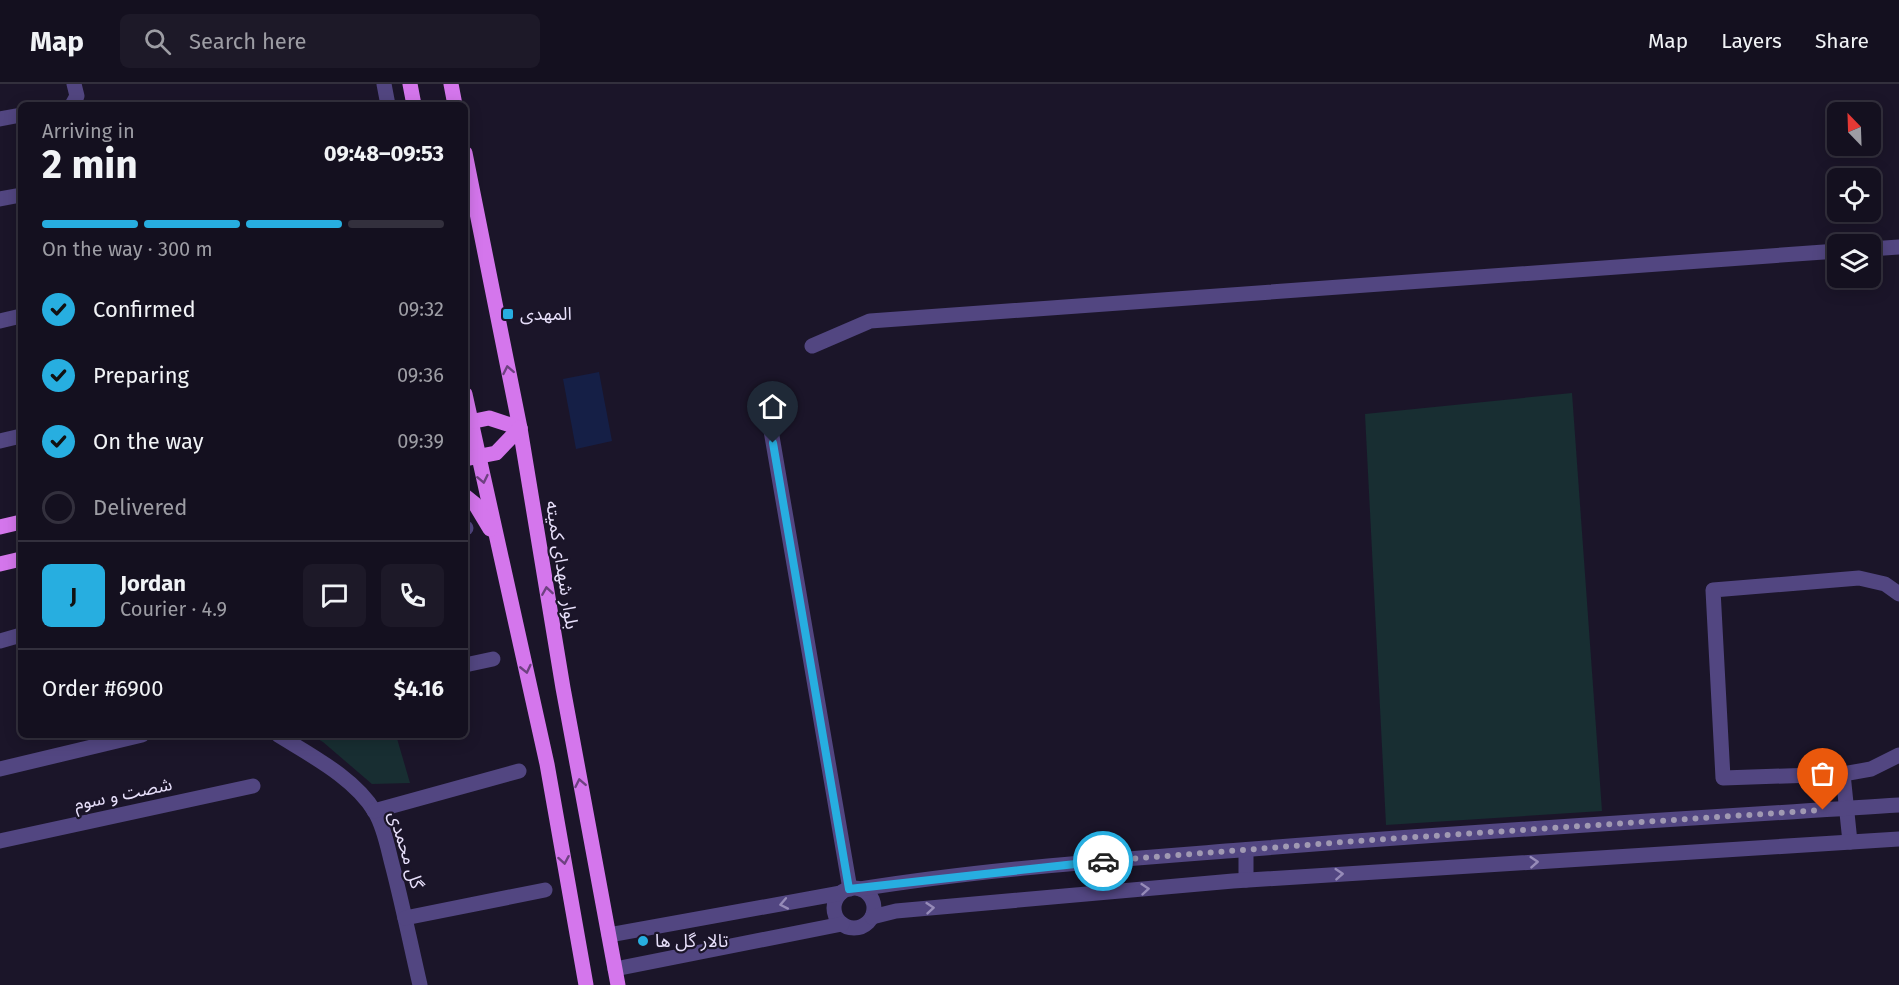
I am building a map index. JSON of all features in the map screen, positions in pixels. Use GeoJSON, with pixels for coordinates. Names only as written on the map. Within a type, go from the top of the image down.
{"type":"FeatureCollection","features":[{"type":"Feature","properties":{"kind":"main road"},"geometry":{"type":"LineString","coordinates":[[410,84],[413,102]]}},
{"type":"Feature","properties":{"kind":"main road"},"geometry":{"type":"LineString","coordinates":[[451,84],[455,102]]}},
{"type":"Feature","properties":{"kind":"main road","name":"بلوار شهدای کمیته"},"geometry":{"type":"LineString","coordinates":[[468,168],[520,428],[563,688],[618,985]]}},
{"type":"Feature","properties":{"kind":"main road"},"geometry":{"type":"LineString","coordinates":[[472,458],[496,453],[520,428],[489,418],[468,422],[472,458],[497,541],[547,764],[586,985]]}},
{"type":"Feature","properties":{"kind":"main road"},"geometry":{"type":"LineString","coordinates":[[468,498],[476,504],[497,541]]}},
{"type":"Feature","properties":{"kind":"main road"},"geometry":{"type":"LineString","coordinates":[[0,527],[18,523]]}},
{"type":"Feature","properties":{"kind":"main road"},"geometry":{"type":"LineString","coordinates":[[0,564],[18,560]]}},
{"type":"Feature","properties":{"kind":"street"},"geometry":{"type":"LineString","coordinates":[[384,84],[387,102]]}},
{"type":"Feature","properties":{"kind":"street"},"geometry":{"type":"LineString","coordinates":[[73,102],[76,86]]}},
{"type":"Feature","properties":{"kind":"street"},"geometry":{"type":"LineString","coordinates":[[76,86],[79,102]]}},
{"type":"Feature","properties":{"kind":"street"},"geometry":{"type":"LineString","coordinates":[[0,119],[18,116]]}},
{"type":"Feature","properties":{"kind":"street"},"geometry":{"type":"LineString","coordinates":[[0,199],[18,196]]}},
{"type":"Feature","properties":{"kind":"street"},"geometry":{"type":"LineString","coordinates":[[1881,248],[1899,247]]}},
{"type":"Feature","properties":{"kind":"street"},"geometry":{"type":"LineString","coordinates":[[812,346],[870,321],[1827,252]]}},
{"type":"Feature","properties":{"kind":"street"},"geometry":{"type":"LineString","coordinates":[[0,321],[18,317]]}},
{"type":"Feature","properties":{"kind":"street"},"geometry":{"type":"LineString","coordinates":[[769,419],[850,890]]}},
{"type":"Feature","properties":{"kind":"street"},"geometry":{"type":"LineString","coordinates":[[0,441],[18,437]]}},
{"type":"Feature","properties":{"kind":"street"},"geometry":{"type":"LineString","coordinates":[[1899,594],[1885,584],[1859,578],[1713,590],[1723,778],[1843,774],[1871,770],[1899,754]]}},
{"type":"Feature","properties":{"kind":"street"},"geometry":{"type":"LineString","coordinates":[[0,641],[18,636]]}},
{"type":"Feature","properties":{"kind":"street"},"geometry":{"type":"LineString","coordinates":[[468,664],[493,659]]}},
{"type":"Feature","properties":{"kind":"street"},"geometry":{"type":"LineString","coordinates":[[0,769],[129,738]]}},
{"type":"Feature","properties":{"kind":"street","name":"گل محمدی"},"geometry":{"type":"LineString","coordinates":[[283,738],[334,770],[374,811],[383,831],[420,985]]}},
{"type":"Feature","properties":{"kind":"street"},"geometry":{"type":"LineString","coordinates":[[374,811],[519,771]]}},
{"type":"Feature","properties":{"kind":"street"},"geometry":{"type":"LineString","coordinates":[[1843,774],[1850,842]]}},
{"type":"Feature","properties":{"kind":"street","name":"شصت و سوم"},"geometry":{"type":"LineString","coordinates":[[0,841],[253,786]]}},
{"type":"Feature","properties":{"kind":"street"},"geometry":{"type":"LineString","coordinates":[[609,935],[850,890],[1096,862],[1369,840],[1899,805]]}},
{"type":"Feature","properties":{"kind":"street"},"geometry":{"type":"LineString","coordinates":[[850,890],[835,903],[834,909],[835,915],[842,924],[849,927],[862,926],[872,917],[896,912],[1246,880],[1899,839]]}},
{"type":"Feature","properties":{"kind":"street"},"geometry":{"type":"LineString","coordinates":[[1246,850],[1246,880]]}},
{"type":"Feature","properties":{"kind":"street"},"geometry":{"type":"LineString","coordinates":[[405,918],[544,890]]}},
{"type":"Feature","properties":{"kind":"street"},"geometry":{"type":"LineString","coordinates":[[850,890],[866,893],[873,903],[872,917]]}},
{"type":"Feature","properties":{"kind":"street"},"geometry":{"type":"LineString","coordinates":[[615,969],[842,924]]}},
{"type":"Feature","properties":{"kind":"green space"},"geometry":{"type":"Polygon","coordinates":[[[1572,393],[1602,811],[1386,825],[1365,414],[1572,393]]]}},
{"type":"Feature","properties":{"kind":"green space"},"geometry":{"type":"Polygon","coordinates":[[[316,738],[397,738],[410,783],[372,784],[316,738]]]}},
{"type":"Feature","properties":{"kind":"water"},"geometry":{"type":"Polygon","coordinates":[[[599,372],[612,441],[576,449],[563,379],[599,372]]]}},
{"type":"Feature","properties":{"kind":"way so far"},"geometry":{"type":"LineString","coordinates":[[1103,861],[1357,841],[1823,810]]}},
{"type":"Feature","properties":{"kind":"place","name":"المهدی"},"geometry":{"type":"Point","coordinates":[508,314]}},
{"type":"Feature","properties":{"kind":"place","name":"تالار گل ها"},"geometry":{"type":"Point","coordinates":[643,941]}},
{"type":"Feature","properties":{"kind":"route"},"geometry":{"type":"LineString","coordinates":[[773,443],[849,889],[1103,861]]}}]}
